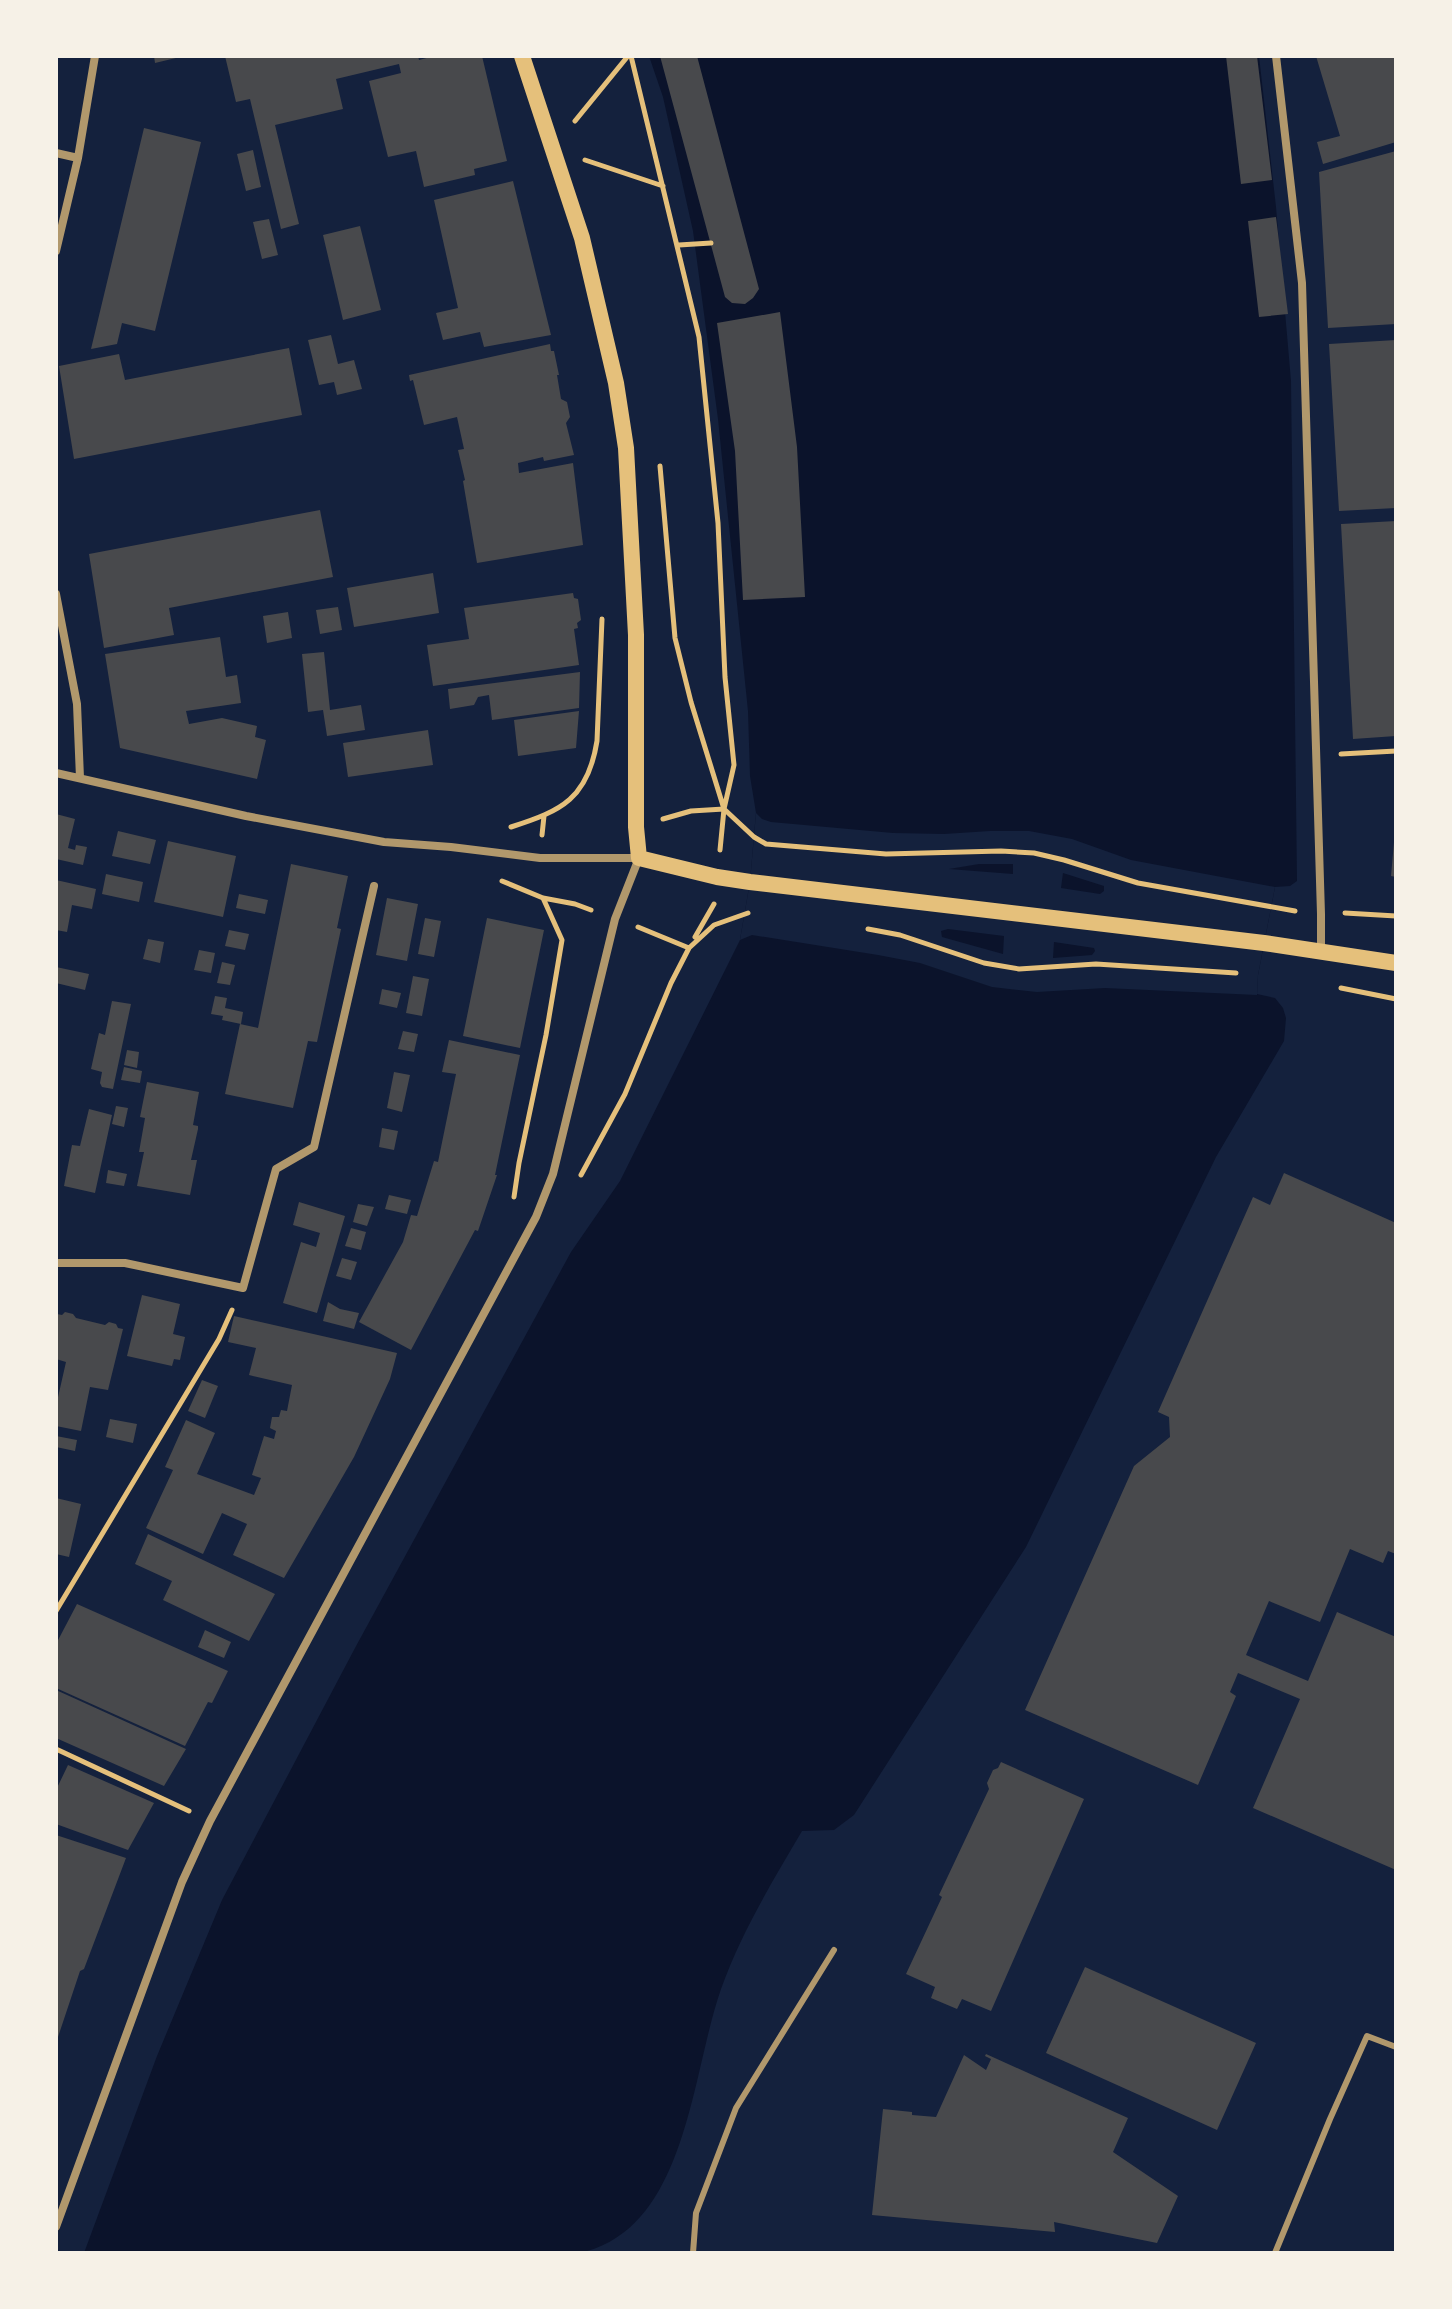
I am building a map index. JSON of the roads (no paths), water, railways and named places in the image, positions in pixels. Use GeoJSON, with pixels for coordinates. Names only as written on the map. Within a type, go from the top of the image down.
{"type":"FeatureCollection","features":[{"type":"Feature","properties":{"kind":"main road"},"geometry":{"type":"LineString","coordinates":[[522,56],[585,250],[616,383],[626,448],[635,579],[636,827],[639,858],[750,882],[1321,950],[1396,963]]}},
{"type":"Feature","properties":{"kind":"street"},"geometry":{"type":"LineString","coordinates":[[56,251],[78,158],[95,56]]}},
{"type":"Feature","properties":{"kind":"street"},"geometry":{"type":"LineString","coordinates":[[1276,56],[1302,283],[1321,950]]}},
{"type":"Feature","properties":{"kind":"street"},"geometry":{"type":"LineString","coordinates":[[56,153],[78,158]]}},
{"type":"Feature","properties":{"kind":"street"},"geometry":{"type":"LineString","coordinates":[[56,594],[77,704],[80,778]]}},
{"type":"Feature","properties":{"kind":"street"},"geometry":{"type":"LineString","coordinates":[[56,773],[246,816],[384,842],[540,858],[639,858],[615,919],[553,1174],[536,1217],[210,1821],[182,1882],[56,2227]]}},
{"type":"Feature","properties":{"kind":"street"},"geometry":{"type":"LineString","coordinates":[[56,1263],[125,1263],[243,1288],[276,1169],[314,1147],[374,886]]}},
{"type":"Feature","properties":{"kind":"lane"},"geometry":{"type":"LineString","coordinates":[[693,2253],[696,2213],[736,2108],[834,1950]]}},
{"type":"Feature","properties":{"kind":"lane"},"geometry":{"type":"LineString","coordinates":[[1275,2253],[1367,2036],[1396,2047]]}},
{"type":"Feature","properties":{"kind":"water"},"geometry":{"type":"Polygon","coordinates":[[[649,56],[1259,56],[1291,381],[1297,881],[1290,886],[1275,887],[1257,994],[1275,998],[1283,1008],[1286,1018],[1284,1041],[1216,1157],[1026,1547],[854,1815],[834,1830],[802,1831],[758,1908],[721,1989],[679,2145],[663,2182],[643,2214],[615,2239],[579,2253],[84,2253],[157,2056],[222,1900],[571,1252],[620,1181],[740,940],[750,882],[756,813],[750,776],[748,711],[718,419],[693,231],[663,97],[649,56]]]}}]}
